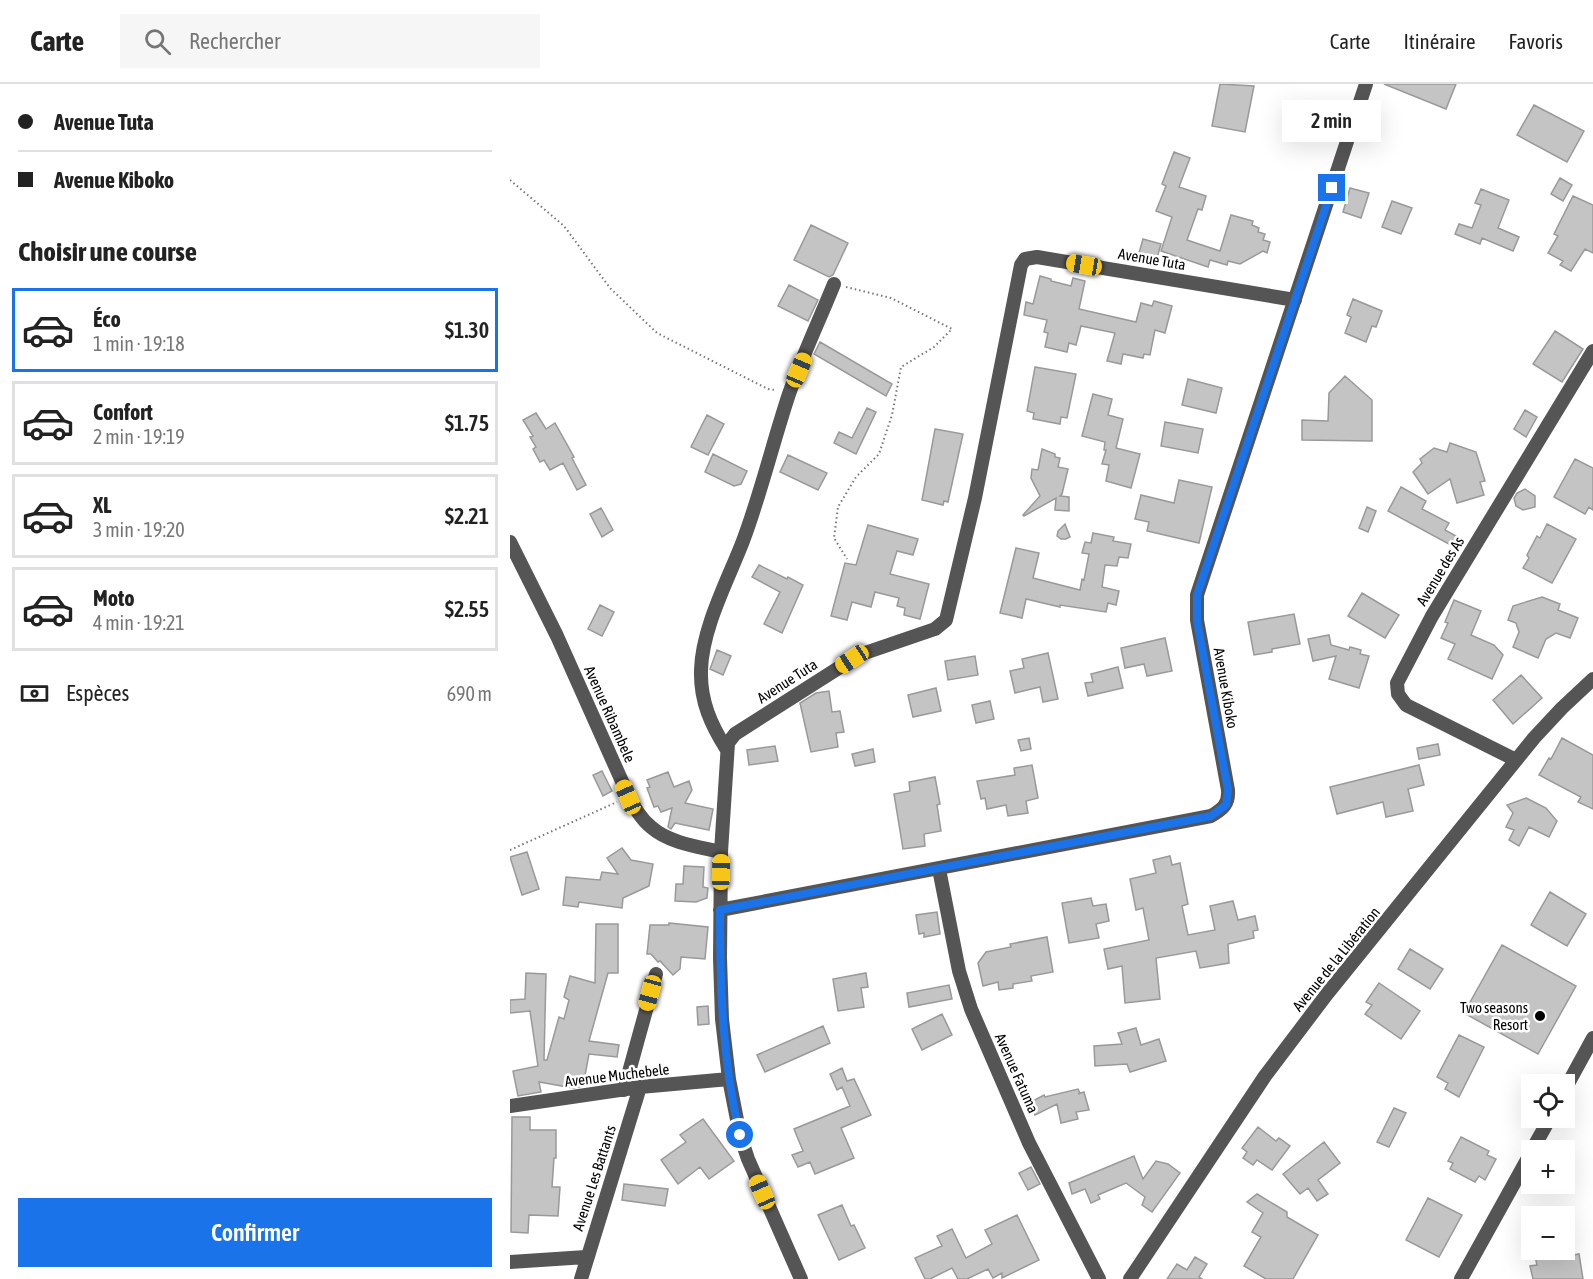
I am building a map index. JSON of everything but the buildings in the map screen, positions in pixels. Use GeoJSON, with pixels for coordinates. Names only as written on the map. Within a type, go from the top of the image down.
{"type":"FeatureCollection","features":[{"type":"Feature","properties":{"kind":"street","name":"Avenue Kiboko"},"geometry":{"type":"LineString","coordinates":[[720,910],[1211,816],[1226,805],[1228,790],[1197,621],[1196,604],[1222,514],[1366,84]]}},
{"type":"Feature","properties":{"kind":"street","name":"Avenue Tuta"},"geometry":{"type":"LineString","coordinates":[[727,750],[728,743],[735,734],[852,659],[872,649],[935,629],[946,620],[975,498],[1021,265],[1025,259],[1037,256],[1295,300]]}},
{"type":"Feature","properties":{"kind":"street"},"geometry":{"type":"LineString","coordinates":[[801,1279],[748,1159],[740,1135],[729,1079],[722,1019],[720,910],[727,750],[712,727],[706,712],[701,679],[703,651],[713,618],[744,539],[790,391],[834,284]]}},
{"type":"Feature","properties":{"kind":"street","name":"Avenue des As"},"geometry":{"type":"LineString","coordinates":[[1516,760],[1406,705],[1398,694],[1397,683],[1432,616],[1593,351]]}},
{"type":"Feature","properties":{"kind":"street","name":"Avenue Ribambele"},"geometry":{"type":"LineString","coordinates":[[510,542],[561,646],[628,797],[638,813],[654,830],[688,844],[722,852]]}},
{"type":"Feature","properties":{"kind":"street","name":"Avenue de la Libération"},"geometry":{"type":"LineString","coordinates":[[1130,1279],[1264,1076],[1327,994],[1516,760],[1548,723],[1593,679]]}},
{"type":"Feature","properties":{"kind":"street","name":"Avenue Fatuma"},"geometry":{"type":"LineString","coordinates":[[939,868],[962,981],[971,1009],[1029,1143],[1099,1279]]}},
{"type":"Feature","properties":{"kind":"street"},"geometry":{"type":"LineString","coordinates":[[624,1090],[656,974]]}},
{"type":"Feature","properties":{"kind":"street"},"geometry":{"type":"LineString","coordinates":[[1575,1076],[1586,1061],[1593,1038]]}},
{"type":"Feature","properties":{"kind":"street","name":"Avenue Muchebele"},"geometry":{"type":"LineString","coordinates":[[510,1106],[640,1087],[729,1079]]}},
{"type":"Feature","properties":{"kind":"street","name":"Avenue Les Battants"},"geometry":{"type":"LineString","coordinates":[[581,1279],[640,1087]]}},
{"type":"Feature","properties":{"kind":"street"},"geometry":{"type":"LineString","coordinates":[[1461,1279],[1521,1171]]}},
{"type":"Feature","properties":{"kind":"street"},"geometry":{"type":"LineString","coordinates":[[510,1262],[586,1257]]}},
{"type":"Feature","properties":{"kind":"path"},"geometry":{"type":"LineString","coordinates":[[510,180],[564,226],[610,288],[657,333],[768,389],[790,391]]}},
{"type":"Feature","properties":{"kind":"path"},"geometry":{"type":"LineString","coordinates":[[834,284],[891,298],[952,328],[934,347],[901,367],[891,415],[879,454],[856,477],[838,507],[834,538],[847,559]]}},
{"type":"Feature","properties":{"kind":"path"},"geometry":{"type":"LineString","coordinates":[[510,850],[628,797]]}},
{"type":"Feature","properties":{"kind":"place","name":"Two seasons Resort"},"geometry":{"type":"Point","coordinates":[1540,1016]}},
{"type":"Feature","properties":{"kind":"route"},"geometry":{"type":"LineString","coordinates":[[740,1135],[729,1079],[722,1019],[720,910],[1211,816],[1226,805],[1228,790],[1197,621],[1197,595],[1332,188]]}}]}
